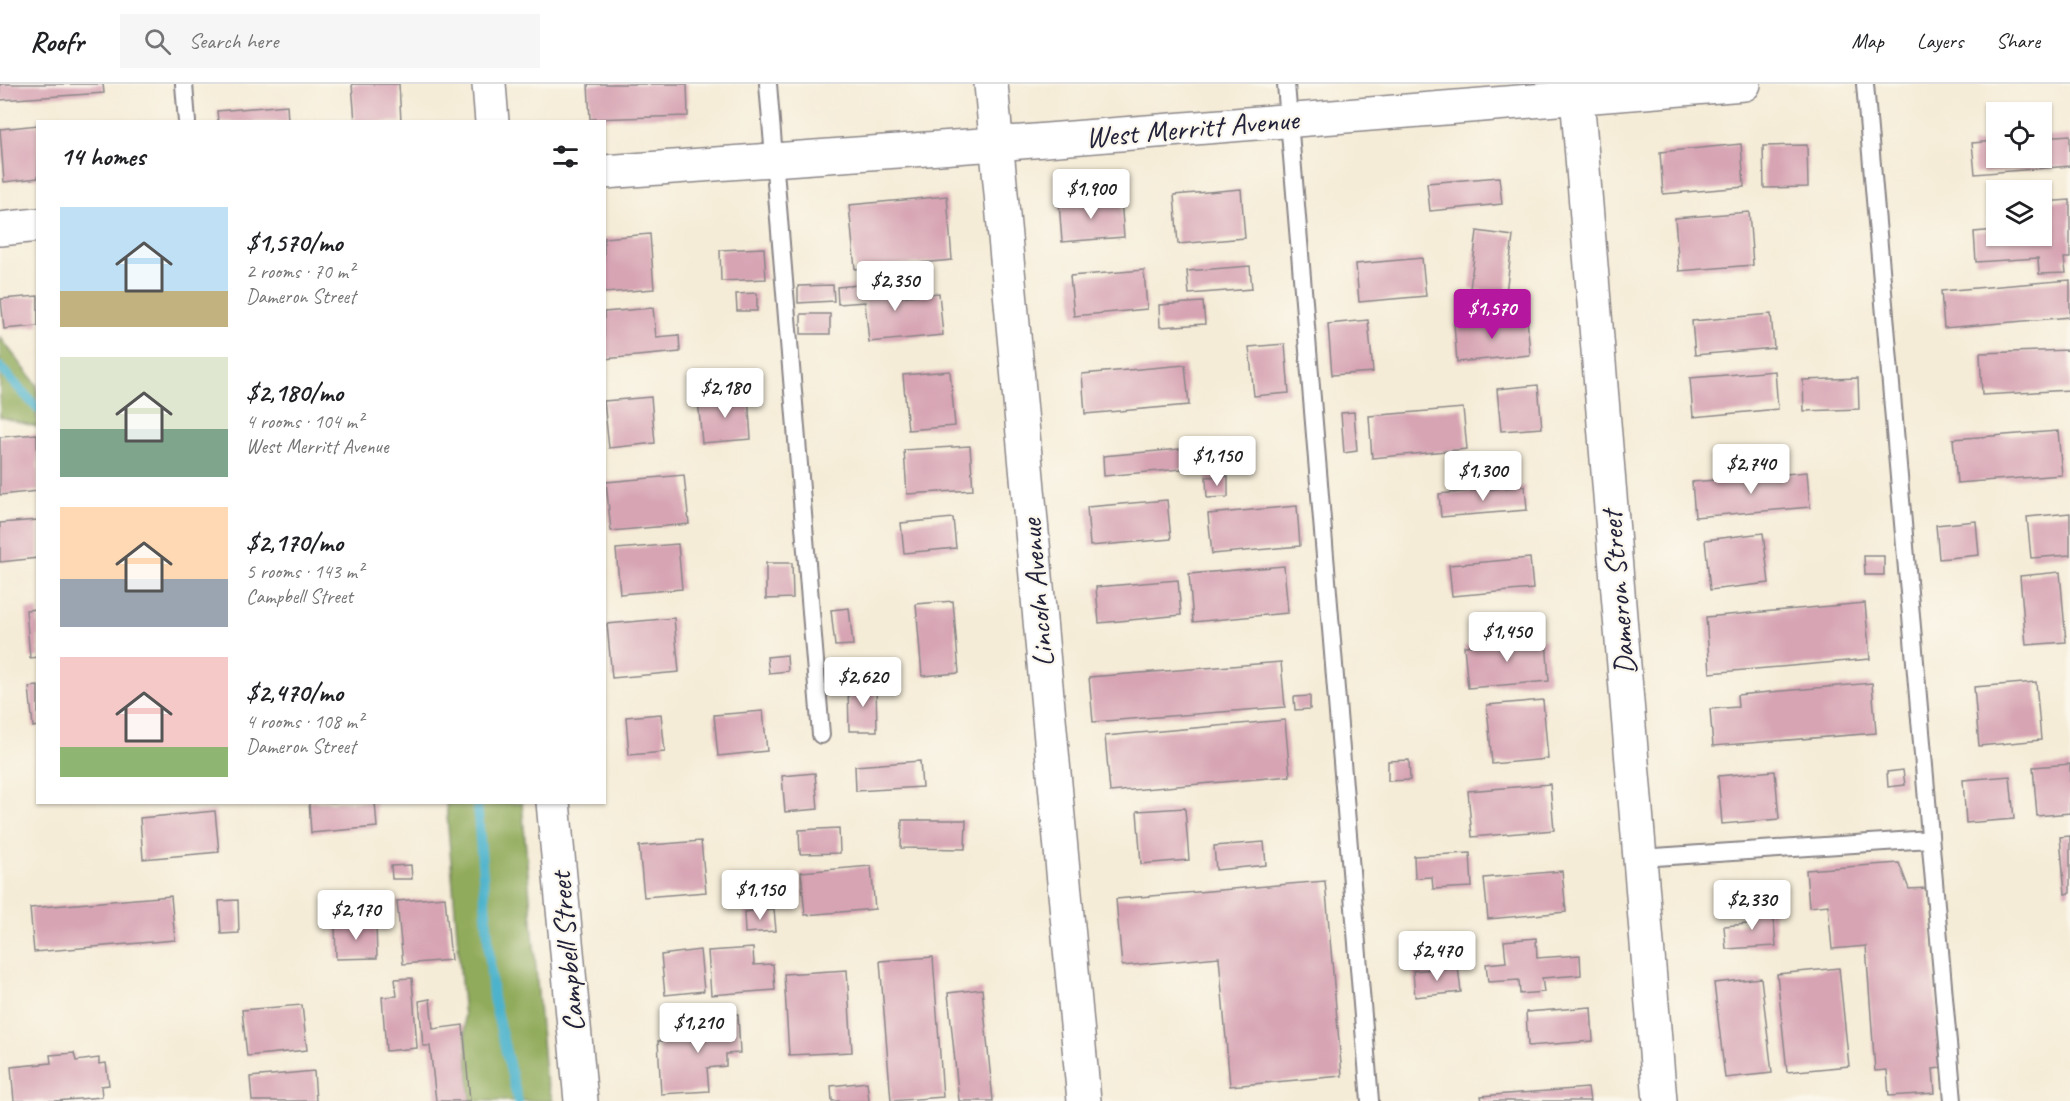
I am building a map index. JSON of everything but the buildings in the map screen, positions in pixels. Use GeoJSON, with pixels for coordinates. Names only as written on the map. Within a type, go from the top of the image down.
{"type":"FeatureCollection","features":[{"type":"Feature","properties":{"kind":"street"},"geometry":{"type":"LineString","coordinates":[[489,84],[492,120]]}},
{"type":"Feature","properties":{"kind":"street","name":"Lincoln Avenue"},"geometry":{"type":"LineString","coordinates":[[991,84],[1084,1101]]}},
{"type":"Feature","properties":{"kind":"street","name":"West Merritt Avenue"},"geometry":{"type":"LineString","coordinates":[[606,172],[1289,120],[1576,90],[1744,84]]}},
{"type":"Feature","properties":{"kind":"street","name":"Dameron Street"},"geometry":{"type":"LineString","coordinates":[[1576,90],[1660,1101]]}},
{"type":"Feature","properties":{"kind":"street"},"geometry":{"type":"LineString","coordinates":[[0,229],[36,225]]}},
{"type":"Feature","properties":{"kind":"street","name":"Campbell Street"},"geometry":{"type":"LineString","coordinates":[[554,804],[581,1101]]}},
{"type":"Feature","properties":{"kind":"lane"},"geometry":{"type":"LineString","coordinates":[[184,84],[187,120]]}},
{"type":"Feature","properties":{"kind":"lane"},"geometry":{"type":"LineString","coordinates":[[768,84],[820,735]]}},
{"type":"Feature","properties":{"kind":"lane"},"geometry":{"type":"LineString","coordinates":[[1286,84],[1370,1101]]}},
{"type":"Feature","properties":{"kind":"lane"},"geometry":{"type":"LineString","coordinates":[[1865,84],[1953,1101]]}},
{"type":"Feature","properties":{"kind":"lane"},"geometry":{"type":"LineString","coordinates":[[1640,858],[1930,839]]}},
{"type":"Feature","properties":{"kind":"green space"},"geometry":{"type":"Polygon","coordinates":[[[0,337],[36,384],[36,427],[0,417],[0,337]]]}},
{"type":"Feature","properties":{"kind":"green space"},"geometry":{"type":"Polygon","coordinates":[[[446,804],[522,804],[545,1075],[553,1101],[471,1101],[446,804]]]}},
{"type":"Feature","properties":{"kind":"waterway"},"geometry":{"type":"LineString","coordinates":[[0,367],[36,407]]}},
{"type":"Feature","properties":{"kind":"waterway"},"geometry":{"type":"LineString","coordinates":[[477,804],[493,998],[518,1101]]}}]}
